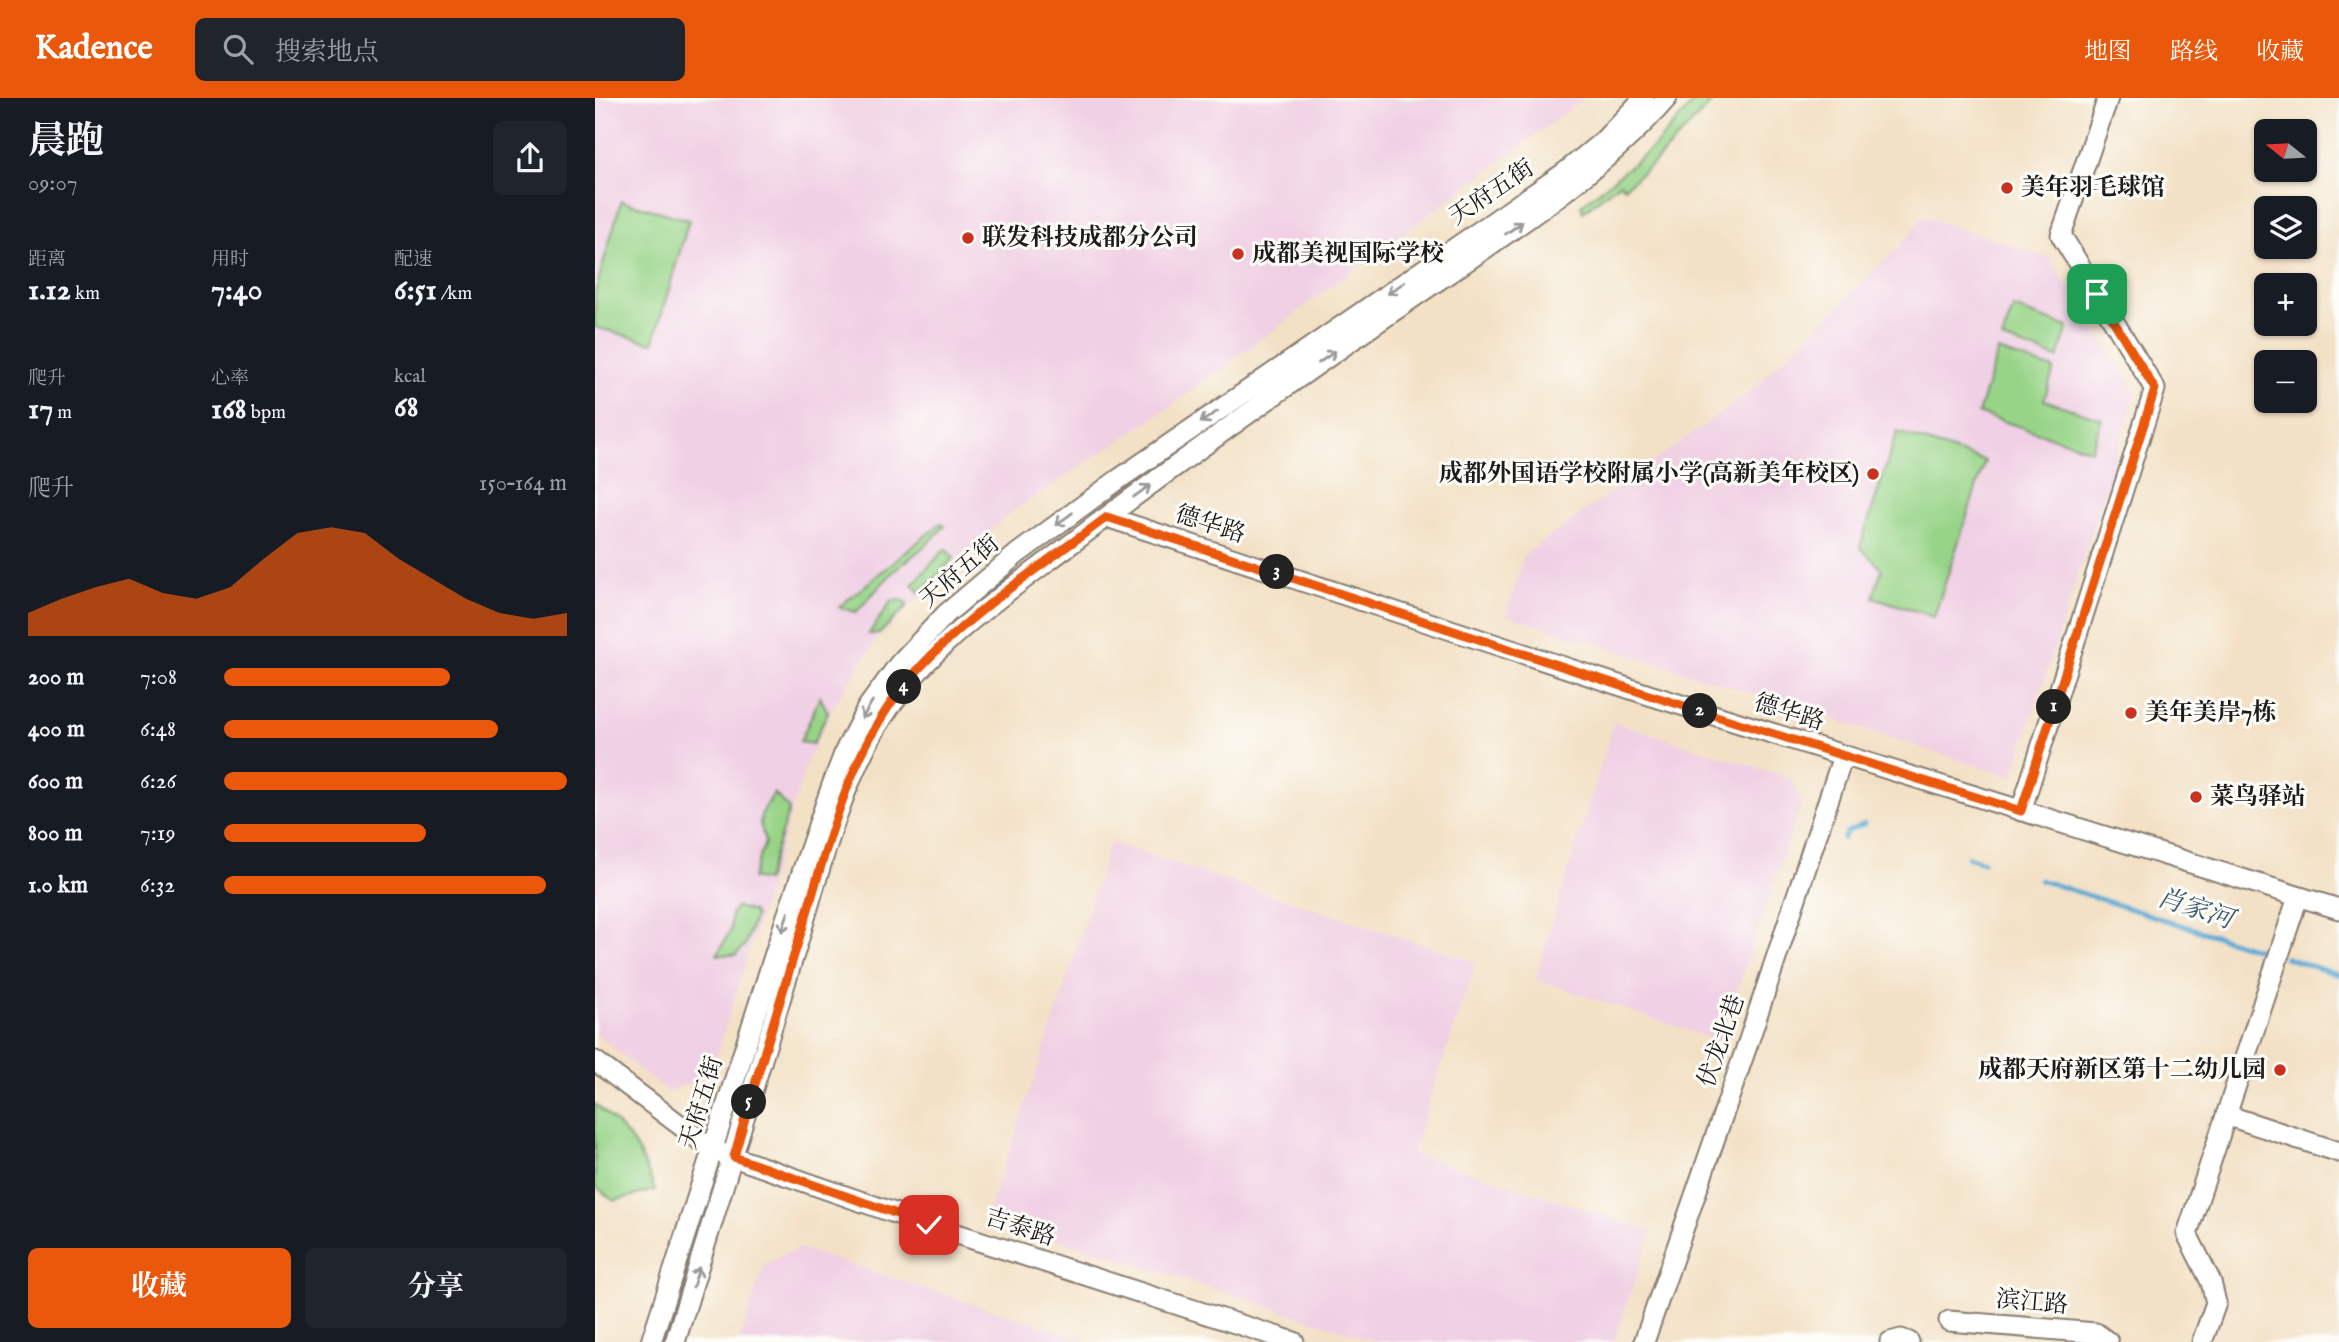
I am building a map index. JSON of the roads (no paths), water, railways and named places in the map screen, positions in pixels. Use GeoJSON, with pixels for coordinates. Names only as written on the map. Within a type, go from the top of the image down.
{"type":"FeatureCollection","features":[{"type":"Feature","properties":{"kind":"street","name":"天府五街"},"geometry":{"type":"LineString","coordinates":[[651,1342],[776,949],[831,788],[846,749],[867,709],[899,664],[946,614],[1017,554],[1130,471],[1564,173],[1604,140],[1644,98]]}},
{"type":"Feature","properties":{"kind":"street","name":"天府五街"},"geometry":{"type":"LineString","coordinates":[[675,1342],[838,816],[850,782],[880,720],[906,683],[936,650],[977,615],[1107,517],[1328,356],[1550,202],[1651,116],[1667,98]]}},
{"type":"Feature","properties":{"kind":"street"},"geometry":{"type":"LineString","coordinates":[[2021,811],[2155,389],[2061,235],[2108,98]]}},
{"type":"Feature","properties":{"kind":"street","name":"德华路"},"geometry":{"type":"LineString","coordinates":[[1107,517],[1649,695],[2339,909]]}},
{"type":"Feature","properties":{"kind":"street","name":"伏龙北巷"},"geometry":{"type":"LineString","coordinates":[[1649,1341],[1843,756]]}},
{"type":"Feature","properties":{"kind":"street"},"geometry":{"type":"LineString","coordinates":[[2202,1342],[2215,1303],[2211,1282],[2186,1234],[2298,897]]}},
{"type":"Feature","properties":{"kind":"street","name":"吉泰路"},"geometry":{"type":"LineString","coordinates":[[595,1061],[713,1150],[929,1225],[1294,1342]]}},
{"type":"Feature","properties":{"kind":"street"},"geometry":{"type":"LineString","coordinates":[[2226,1115],[2339,1152]]}},
{"type":"Feature","properties":{"kind":"street","name":"滨江路"},"geometry":{"type":"LineString","coordinates":[[1949,1321],[2096,1333],[2108,1342]]}},
{"type":"Feature","properties":{"kind":"street"},"geometry":{"type":"LineString","coordinates":[[1890,1342],[1901,1339],[1909,1342]]}},
{"type":"Feature","properties":{"kind":"waterway","name":"肖家河"},"geometry":{"type":"LineString","coordinates":[[1843,839],[1847,832],[1864,824]]}},
{"type":"Feature","properties":{"kind":"waterway","name":"肖家河"},"geometry":{"type":"LineString","coordinates":[[1968,857],[1983,862]]}},
{"type":"Feature","properties":{"kind":"waterway","name":"肖家河"},"geometry":{"type":"LineString","coordinates":[[2040,880],[2272,954]]}},
{"type":"Feature","properties":{"kind":"waterway","name":"肖家河"},"geometry":{"type":"LineString","coordinates":[[2284,957],[2339,975]]}},
{"type":"Feature","properties":{"kind":"place","name":"美年羽毛球馆"},"geometry":{"type":"Point","coordinates":[2007,188]}},
{"type":"Feature","properties":{"kind":"place","name":"联发科技成都分公司"},"geometry":{"type":"Point","coordinates":[968,238]}},
{"type":"Feature","properties":{"kind":"place","name":"成都美视国际学校"},"geometry":{"type":"Point","coordinates":[1238,254]}},
{"type":"Feature","properties":{"kind":"place","name":"成都外国语学校附属小学(高新美年校区)"},"geometry":{"type":"Point","coordinates":[1873,474]}},
{"type":"Feature","properties":{"kind":"place","name":"美年美岸7栋"},"geometry":{"type":"Point","coordinates":[2131,713]}},
{"type":"Feature","properties":{"kind":"place","name":"菜鸟驿站"},"geometry":{"type":"Point","coordinates":[2196,797]}},
{"type":"Feature","properties":{"kind":"place","name":"成都天府新区第十二幼儿园"},"geometry":{"type":"Point","coordinates":[2280,1070]}}]}
